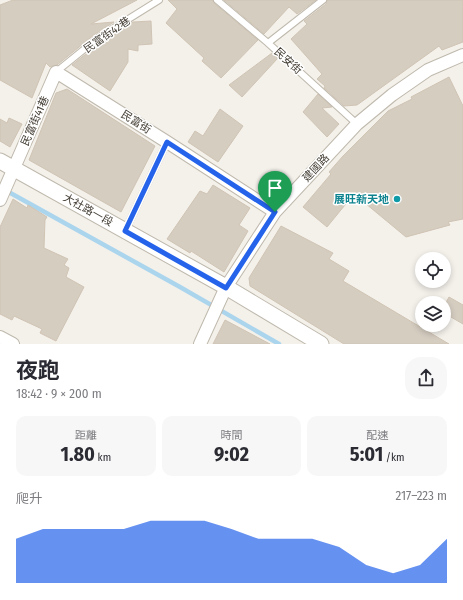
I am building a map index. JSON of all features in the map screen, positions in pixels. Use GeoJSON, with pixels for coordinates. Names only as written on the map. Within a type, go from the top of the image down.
{"type":"FeatureCollection","features":[{"type":"Feature","properties":{"kind":"street","name":"建國路"},"geometry":{"type":"LineString","coordinates":[[200,344],[226,288],[275,212],[357,124],[392,95],[428,70],[463,55]]}},
{"type":"Feature","properties":{"kind":"street","name":"民富街"},"geometry":{"type":"LineString","coordinates":[[56,72],[275,212]]}},
{"type":"Feature","properties":{"kind":"street","name":"民富街41巷"},"geometry":{"type":"LineString","coordinates":[[0,200],[56,72]]}},
{"type":"Feature","properties":{"kind":"street","name":"大社路一段"},"geometry":{"type":"LineString","coordinates":[[0,161],[226,288],[321,344]]}},
{"type":"Feature","properties":{"kind":"street"},"geometry":{"type":"LineString","coordinates":[[0,337],[13,344]]}},
{"type":"Feature","properties":{"kind":"lane","name":"民富街42巷"},"geometry":{"type":"LineString","coordinates":[[56,72],[98,38],[159,0]]}},
{"type":"Feature","properties":{"kind":"lane","name":"民安街"},"geometry":{"type":"LineString","coordinates":[[217,0],[268,43],[357,124]]}},
{"type":"Feature","properties":{"kind":"lane"},"geometry":{"type":"LineString","coordinates":[[268,43],[323,0]]}},
{"type":"Feature","properties":{"kind":"lane"},"geometry":{"type":"LineString","coordinates":[[125,231],[167,142]]}},
{"type":"Feature","properties":{"kind":"building"},"geometry":{"type":"Polygon","coordinates":[[[13,0],[137,0],[91,24],[114,22],[95,34],[57,65],[50,67],[46,63],[32,98],[0,80],[0,5],[13,0]]]}},
{"type":"Feature","properties":{"kind":"building"},"geometry":{"type":"Polygon","coordinates":[[[168,0],[213,0],[214,3],[258,40],[221,78],[202,61],[204,58],[166,23],[177,9],[168,0]]]}},
{"type":"Feature","properties":{"kind":"building"},"geometry":{"type":"Polygon","coordinates":[[[224,0],[316,0],[297,14],[289,7],[264,34],[224,0]]]}},
{"type":"Feature","properties":{"kind":"building"},"geometry":{"type":"Polygon","coordinates":[[[327,0],[463,0],[463,42],[442,50],[439,46],[357,105],[344,106],[324,88],[325,86],[317,79],[322,74],[291,39],[307,24],[304,21],[326,4],[327,0]]]}},
{"type":"Feature","properties":{"kind":"building"},"geometry":{"type":"Polygon","coordinates":[[[151,21],[152,44],[138,45],[138,51],[128,49],[128,62],[110,91],[72,65],[101,42],[133,22],[151,21]]]}},
{"type":"Feature","properties":{"kind":"building"},"geometry":{"type":"Polygon","coordinates":[[[272,53],[278,58],[242,97],[229,85],[272,53]]]}},
{"type":"Feature","properties":{"kind":"building"},"geometry":{"type":"Polygon","coordinates":[[[449,77],[463,106],[463,219],[448,222],[450,225],[406,237],[354,194],[327,227],[303,207],[331,174],[329,172],[343,156],[388,111],[412,99],[411,97],[449,77]]]}},
{"type":"Feature","properties":{"kind":"building"},"geometry":{"type":"Polygon","coordinates":[[[67,89],[155,146],[121,212],[29,160],[56,93],[67,89]]]}},
{"type":"Feature","properties":{"kind":"building"},"geometry":{"type":"Polygon","coordinates":[[[318,94],[332,107],[322,108],[339,124],[327,137],[303,112],[318,94]]]}},
{"type":"Feature","properties":{"kind":"building"},"geometry":{"type":"Polygon","coordinates":[[[220,109],[243,126],[218,162],[188,142],[195,131],[203,136],[220,109]]]}},
{"type":"Feature","properties":{"kind":"building"},"geometry":{"type":"Polygon","coordinates":[[[9,118],[22,124],[10,147],[0,141],[0,119],[7,123],[9,118]]]}},
{"type":"Feature","properties":{"kind":"building"},"geometry":{"type":"Polygon","coordinates":[[[213,185],[250,208],[239,225],[248,231],[224,272],[191,251],[190,253],[167,239],[200,191],[207,194],[213,185]]]}},
{"type":"Feature","properties":{"kind":"building"},"geometry":{"type":"Polygon","coordinates":[[[13,199],[27,208],[28,205],[47,217],[45,220],[44,248],[68,259],[64,265],[69,268],[66,277],[84,287],[56,341],[40,333],[42,329],[14,316],[12,320],[0,314],[0,227],[13,199]]]}},
{"type":"Feature","properties":{"kind":"building"},"geometry":{"type":"Polygon","coordinates":[[[281,226],[333,253],[329,259],[349,271],[343,281],[415,324],[415,332],[429,332],[449,344],[344,344],[250,286],[249,278],[281,226]]]}},
{"type":"Feature","properties":{"kind":"building"},"geometry":{"type":"Polygon","coordinates":[[[451,298],[463,305],[463,324],[451,317],[451,298]]]}},
{"type":"Feature","properties":{"kind":"building"},"geometry":{"type":"Polygon","coordinates":[[[225,320],[270,344],[213,344],[225,320]]]}},
{"type":"Feature","properties":{"kind":"waterway"},"geometry":{"type":"LineString","coordinates":[[5,190],[279,344]]}},
{"type":"Feature","properties":{"kind":"place","name":"展旺新天地"},"geometry":{"type":"Point","coordinates":[397,199]}},
{"type":"Feature","properties":{"kind":"route"},"geometry":{"type":"LineString","coordinates":[[167,142],[275,212],[226,288],[125,231],[167,142]]}}]}
